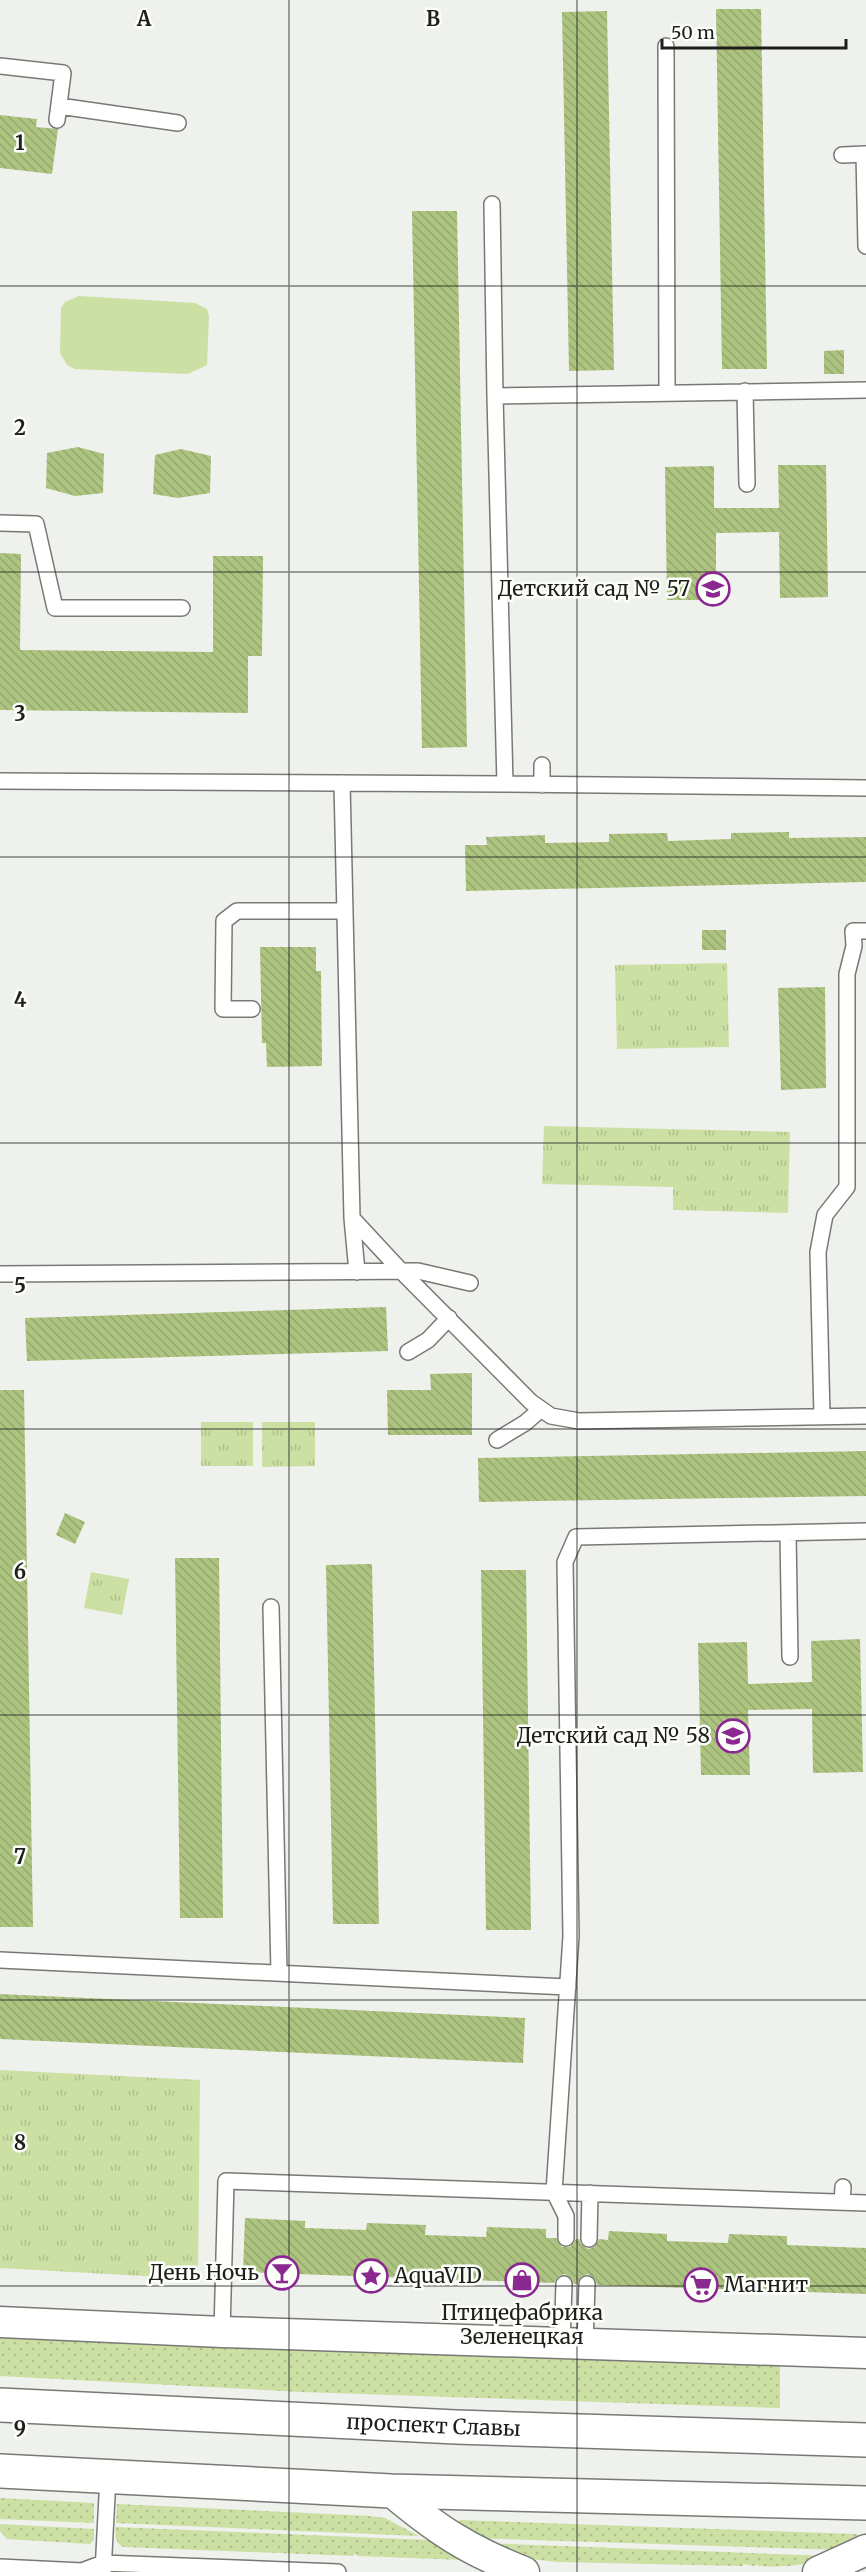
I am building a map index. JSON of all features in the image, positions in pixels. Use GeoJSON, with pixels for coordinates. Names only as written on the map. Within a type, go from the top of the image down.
{"type":"FeatureCollection","features":[{"type":"Feature","properties":{"kind":"main road","name":"проспект Славы"},"geometry":{"type":"LineString","coordinates":[[0,2405],[422,2426],[866,2440]]}},
{"type":"Feature","properties":{"kind":"main road"},"geometry":{"type":"LineString","coordinates":[[0,2471],[391,2491],[866,2504]]}},
{"type":"Feature","properties":{"kind":"street"},"geometry":{"type":"LineString","coordinates":[[0,2322],[574,2345],[866,2353]]}},
{"type":"Feature","properties":{"kind":"street"},"geometry":{"type":"LineString","coordinates":[[391,2491],[456,2541],[484,2557],[524,2572]]}},
{"type":"Feature","properties":{"kind":"street"},"geometry":{"type":"LineString","coordinates":[[818,2572],[866,2550]]}},
{"type":"Feature","properties":{"kind":"lane"},"geometry":{"type":"LineString","coordinates":[[666,46],[667,391]]}},
{"type":"Feature","properties":{"kind":"lane"},"geometry":{"type":"LineString","coordinates":[[0,66],[63,73],[58,113],[178,123]]}},
{"type":"Feature","properties":{"kind":"lane"},"geometry":{"type":"LineString","coordinates":[[842,155],[865,154],[866,246]]}},
{"type":"Feature","properties":{"kind":"lane"},"geometry":{"type":"LineString","coordinates":[[492,204],[505,784]]}},
{"type":"Feature","properties":{"kind":"lane"},"geometry":{"type":"LineString","coordinates":[[495,396],[667,391],[866,390]]}},
{"type":"Feature","properties":{"kind":"lane"},"geometry":{"type":"LineString","coordinates":[[745,391],[747,484]]}},
{"type":"Feature","properties":{"kind":"lane"},"geometry":{"type":"LineString","coordinates":[[0,523],[36,524],[55,608],[183,608]]}},
{"type":"Feature","properties":{"kind":"lane"},"geometry":{"type":"LineString","coordinates":[[542,765],[542,785]]}},
{"type":"Feature","properties":{"kind":"lane"},"geometry":{"type":"LineString","coordinates":[[0,781],[866,788]]}},
{"type":"Feature","properties":{"kind":"lane"},"geometry":{"type":"LineString","coordinates":[[342,783],[352,1218],[357,1272]]}},
{"type":"Feature","properties":{"kind":"lane"},"geometry":{"type":"LineString","coordinates":[[252,1009],[223,1009],[224,921],[237,911],[344,911]]}},
{"type":"Feature","properties":{"kind":"lane"},"geometry":{"type":"LineString","coordinates":[[822,1416],[818,1252],[825,1215],[847,1187],[847,974],[854,946],[853,931],[866,931]]}},
{"type":"Feature","properties":{"kind":"lane"},"geometry":{"type":"LineString","coordinates":[[352,1218],[403,1273],[541,1409],[551,1416],[579,1421],[866,1416]]}},
{"type":"Feature","properties":{"kind":"lane"},"geometry":{"type":"LineString","coordinates":[[0,1274],[403,1273],[418,1271],[470,1283]]}},
{"type":"Feature","properties":{"kind":"lane"},"geometry":{"type":"LineString","coordinates":[[408,1352],[428,1340],[449,1318]]}},
{"type":"Feature","properties":{"kind":"lane"},"geometry":{"type":"LineString","coordinates":[[497,1440],[525,1423],[541,1409]]}},
{"type":"Feature","properties":{"kind":"lane"},"geometry":{"type":"LineString","coordinates":[[566,2238],[566,2216],[554,2192],[571,1936],[565,1562],[576,1537],[866,1531]]}},
{"type":"Feature","properties":{"kind":"lane"},"geometry":{"type":"LineString","coordinates":[[788,1533],[790,1657]]}},
{"type":"Feature","properties":{"kind":"lane"},"geometry":{"type":"LineString","coordinates":[[271,1607],[279,1973]]}},
{"type":"Feature","properties":{"kind":"lane"},"geometry":{"type":"LineString","coordinates":[[0,1960],[568,1987]]}},
{"type":"Feature","properties":{"kind":"lane"},"geometry":{"type":"LineString","coordinates":[[222,2332],[226,2181],[866,2203]]}},
{"type":"Feature","properties":{"kind":"lane"},"geometry":{"type":"LineString","coordinates":[[842,2202],[843,2187]]}},
{"type":"Feature","properties":{"kind":"lane"},"geometry":{"type":"LineString","coordinates":[[589,2239],[590,2193]]}},
{"type":"Feature","properties":{"kind":"lane"},"geometry":{"type":"LineString","coordinates":[[564,2284],[574,2345]]}},
{"type":"Feature","properties":{"kind":"lane"},"geometry":{"type":"LineString","coordinates":[[574,2345],[587,2284]]}},
{"type":"Feature","properties":{"kind":"lane"},"geometry":{"type":"LineString","coordinates":[[103,2567],[108,2477]]}},
{"type":"Feature","properties":{"kind":"lane"},"geometry":{"type":"LineString","coordinates":[[0,2567],[82,2571],[103,2567],[338,2572]]}},
{"type":"Feature","properties":{"kind":"green space"},"geometry":{"type":"Polygon","coordinates":[[[79,296],[195,303],[207,309],[209,316],[207,365],[188,374],[75,369],[67,365],[60,353],[61,308],[65,302],[79,296]]]}},
{"type":"Feature","properties":{"kind":"green space"},"geometry":{"type":"Polygon","coordinates":[[[727,963],[729,1047],[617,1049],[615,965],[727,963]]]}},
{"type":"Feature","properties":{"kind":"green space"},"geometry":{"type":"Polygon","coordinates":[[[544,1126],[790,1132],[788,1213],[673,1210],[673,1187],[542,1184],[544,1126]]]}},
{"type":"Feature","properties":{"kind":"green space"},"geometry":{"type":"Polygon","coordinates":[[[201,1422],[253,1422],[253,1466],[201,1466],[201,1422]]]}},
{"type":"Feature","properties":{"kind":"green space"},"geometry":{"type":"Polygon","coordinates":[[[262,1422],[315,1422],[315,1466],[262,1467],[262,1422]]]}},
{"type":"Feature","properties":{"kind":"green space"},"geometry":{"type":"Polygon","coordinates":[[[91,1572],[129,1579],[122,1615],[84,1608],[91,1572]]]}},
{"type":"Feature","properties":{"kind":"green space"},"geometry":{"type":"Polygon","coordinates":[[[0,2070],[200,2080],[198,2279],[0,2268],[0,2070]]]}},
{"type":"Feature","properties":{"kind":"green space"},"geometry":{"type":"Polygon","coordinates":[[[0,2335],[303,2350],[780,2366],[780,2408],[302,2392],[0,2376],[0,2335]]]}},
{"type":"Feature","properties":{"kind":"green space"},"geometry":{"type":"Polygon","coordinates":[[[0,2498],[94,2503],[94,2523],[0,2519],[0,2498]]]}},
{"type":"Feature","properties":{"kind":"green space"},"geometry":{"type":"Polygon","coordinates":[[[117,2504],[370,2516],[385,2518],[419,2536],[116,2523],[117,2504]]]}},
{"type":"Feature","properties":{"kind":"green space"},"geometry":{"type":"Polygon","coordinates":[[[460,2520],[856,2534],[861,2537],[841,2550],[471,2538],[457,2522],[460,2520]]]}},
{"type":"Feature","properties":{"kind":"green space"},"geometry":{"type":"Polygon","coordinates":[[[0,2524],[94,2529],[94,2539],[90,2544],[7,2539],[0,2531],[0,2524]]]}},
{"type":"Feature","properties":{"kind":"green space"},"geometry":{"type":"Polygon","coordinates":[[[116,2527],[428,2540],[464,2559],[358,2556],[354,2553],[354,2556],[123,2547],[116,2539],[116,2527]]]}},
{"type":"Feature","properties":{"kind":"green space"},"geometry":{"type":"Polygon","coordinates":[[[482,2543],[828,2556],[794,2566],[557,2562],[532,2559],[482,2543]]]}},
{"type":"Feature","properties":{"kind":"building"},"geometry":{"type":"Polygon","coordinates":[[[716,9],[761,9],[767,369],[722,369],[716,9]]]}},
{"type":"Feature","properties":{"kind":"building"},"geometry":{"type":"Polygon","coordinates":[[[607,11],[614,370],[569,371],[562,12],[607,11]]]}},
{"type":"Feature","properties":{"kind":"building"},"geometry":{"type":"Polygon","coordinates":[[[0,115],[37,119],[36,127],[58,129],[52,174],[0,168],[0,115]]]}},
{"type":"Feature","properties":{"kind":"building"},"geometry":{"type":"Polygon","coordinates":[[[412,211],[457,211],[467,747],[422,748],[412,211]]]}},
{"type":"Feature","properties":{"kind":"building"},"geometry":{"type":"Polygon","coordinates":[[[844,350],[844,374],[824,374],[824,351],[844,350]]]}},
{"type":"Feature","properties":{"kind":"building"},"geometry":{"type":"Polygon","coordinates":[[[78,447],[104,454],[103,493],[75,496],[46,488],[47,453],[78,447]]]}},
{"type":"Feature","properties":{"kind":"building"},"geometry":{"type":"Polygon","coordinates":[[[181,449],[211,456],[210,493],[178,498],[153,494],[155,455],[181,449]]]}},
{"type":"Feature","properties":{"kind":"building"},"geometry":{"type":"Polygon","coordinates":[[[778,465],[826,465],[828,597],[780,598],[779,532],[716,533],[716,600],[667,600],[665,467],[714,466],[714,508],[779,508],[778,465]]]}},
{"type":"Feature","properties":{"kind":"building"},"geometry":{"type":"Polygon","coordinates":[[[0,553],[21,554],[20,650],[213,652],[213,556],[263,556],[262,656],[248,656],[248,713],[0,710],[0,553]]]}},
{"type":"Feature","properties":{"kind":"building"},"geometry":{"type":"Polygon","coordinates":[[[789,832],[789,838],[866,837],[866,882],[466,891],[465,845],[487,845],[486,837],[545,835],[545,843],[609,842],[609,834],[667,833],[668,841],[731,839],[731,833],[789,832]]]}},
{"type":"Feature","properties":{"kind":"building"},"geometry":{"type":"Polygon","coordinates":[[[702,930],[726,930],[726,950],[702,950],[702,930]]]}},
{"type":"Feature","properties":{"kind":"building"},"geometry":{"type":"Polygon","coordinates":[[[260,947],[316,947],[316,971],[321,971],[322,1066],[267,1067],[266,1043],[262,1043],[260,947]]]}},
{"type":"Feature","properties":{"kind":"building"},"geometry":{"type":"Polygon","coordinates":[[[825,987],[826,1088],[781,1090],[778,988],[825,987]]]}},
{"type":"Feature","properties":{"kind":"building"},"geometry":{"type":"Polygon","coordinates":[[[386,1307],[388,1351],[27,1361],[25,1318],[386,1307]]]}},
{"type":"Feature","properties":{"kind":"building"},"geometry":{"type":"Polygon","coordinates":[[[472,1373],[472,1435],[388,1435],[387,1390],[431,1390],[430,1374],[472,1373]]]}},
{"type":"Feature","properties":{"kind":"building"},"geometry":{"type":"Polygon","coordinates":[[[0,1390],[24,1390],[33,1927],[0,1927],[0,1390]]]}},
{"type":"Feature","properties":{"kind":"building"},"geometry":{"type":"Polygon","coordinates":[[[866,1451],[866,1496],[479,1502],[478,1458],[866,1451]]]}},
{"type":"Feature","properties":{"kind":"building"},"geometry":{"type":"Polygon","coordinates":[[[65,1513],[85,1522],[75,1544],[56,1535],[65,1513]]]}},
{"type":"Feature","properties":{"kind":"building"},"geometry":{"type":"Polygon","coordinates":[[[175,1558],[219,1558],[223,1918],[180,1918],[175,1558]]]}},
{"type":"Feature","properties":{"kind":"building"},"geometry":{"type":"Polygon","coordinates":[[[372,1564],[379,1924],[333,1924],[326,1565],[372,1564]]]}},
{"type":"Feature","properties":{"kind":"building"},"geometry":{"type":"Polygon","coordinates":[[[481,1570],[526,1570],[531,1930],[486,1930],[481,1570]]]}},
{"type":"Feature","properties":{"kind":"building"},"geometry":{"type":"Polygon","coordinates":[[[860,1639],[863,1772],[813,1773],[812,1709],[748,1710],[750,1775],[701,1775],[698,1643],[747,1642],[748,1684],[812,1682],[811,1641],[860,1639]]]}},
{"type":"Feature","properties":{"kind":"building"},"geometry":{"type":"Polygon","coordinates":[[[0,1994],[525,2018],[523,2063],[0,2039],[0,1994]]]}},
{"type":"Feature","properties":{"kind":"building"},"geometry":{"type":"Polygon","coordinates":[[[245,2218],[305,2221],[305,2228],[366,2230],[367,2223],[426,2225],[425,2235],[486,2237],[487,2227],[546,2229],[546,2238],[556,2238],[562,2247],[570,2247],[576,2239],[579,2239],[581,2244],[588,2249],[594,2247],[599,2239],[608,2240],[609,2231],[667,2234],[667,2241],[728,2243],[729,2234],[787,2236],[787,2245],[866,2248],[866,2294],[597,2285],[595,2279],[588,2274],[582,2276],[577,2284],[574,2284],[572,2279],[565,2274],[559,2276],[554,2283],[243,2272],[245,2218]]]}},
{"type":"Feature","properties":{"kind":"place","name":"Детский сад № 57"},"geometry":{"type":"Point","coordinates":[713,589]}},
{"type":"Feature","properties":{"kind":"place","name":"Детский сад № 58"},"geometry":{"type":"Point","coordinates":[733,1736]}},
{"type":"Feature","properties":{"kind":"place","name":"День Ночь"},"geometry":{"type":"Point","coordinates":[282,2273]}},
{"type":"Feature","properties":{"kind":"place","name":"AquaVID"},"geometry":{"type":"Point","coordinates":[371,2276]}},
{"type":"Feature","properties":{"kind":"place","name":"Птицефабрика Зеленецкая"},"geometry":{"type":"Point","coordinates":[522,2280]}},
{"type":"Feature","properties":{"kind":"place","name":"Магнит"},"geometry":{"type":"Point","coordinates":[701,2285]}}]}
